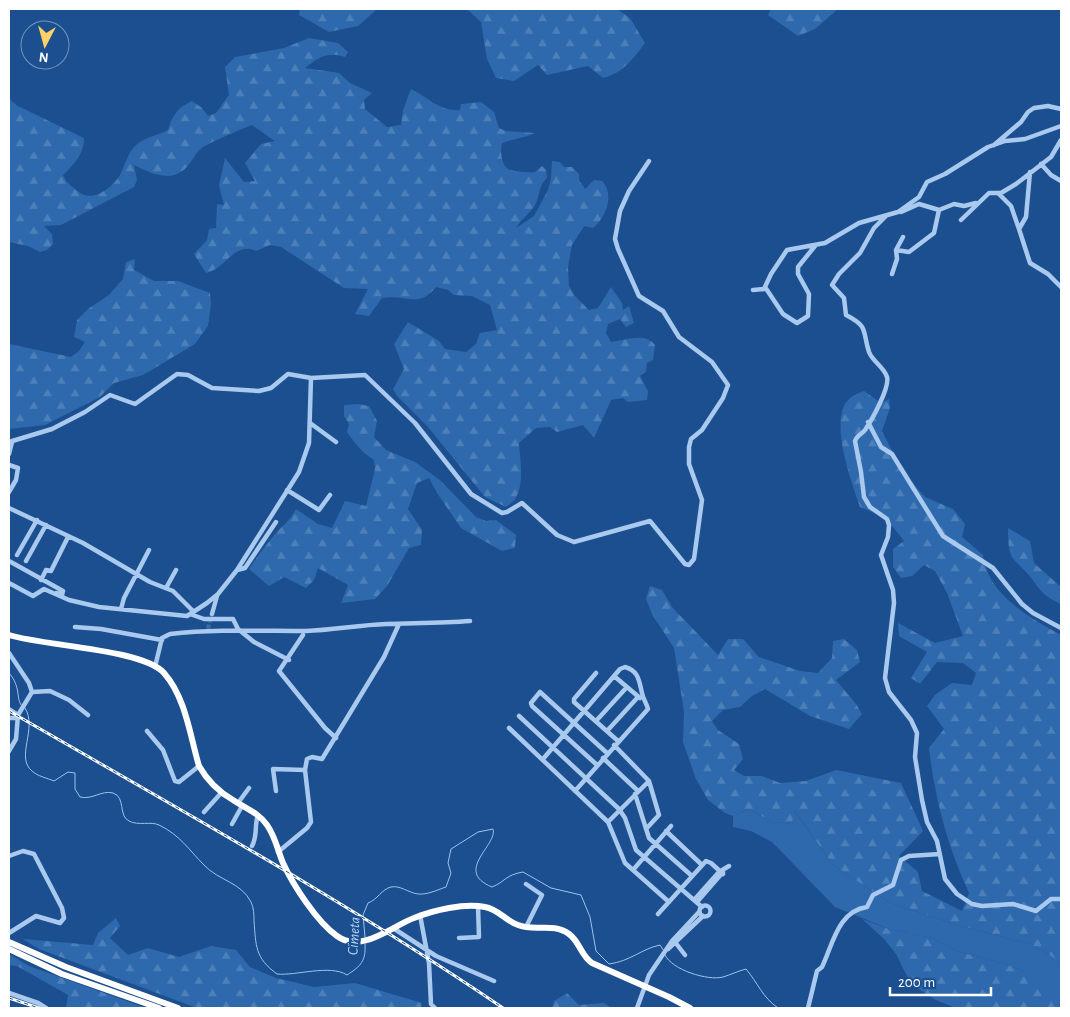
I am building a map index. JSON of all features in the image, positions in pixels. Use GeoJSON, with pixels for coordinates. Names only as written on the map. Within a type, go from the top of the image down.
{"type":"FeatureCollection","features":[{"type":"Feature","properties":{"kind":"highway"},"geometry":{"type":"LineString","coordinates":[[9,635],[34,642],[112,653],[155,667],[168,678],[182,705],[199,766],[206,778],[266,824],[293,882],[331,931],[341,939],[360,941],[374,938],[420,915],[478,906],[494,910],[512,922],[526,927],[550,927],[564,930],[576,940],[589,961],[690,1008]]}},
{"type":"Feature","properties":{"kind":"highway"},"geometry":{"type":"LineString","coordinates":[[9,942],[66,967],[178,1008]]}},
{"type":"Feature","properties":{"kind":"highway"},"geometry":{"type":"LineString","coordinates":[[9,950],[62,974],[159,1008]]}},
{"type":"Feature","properties":{"kind":"street"},"geometry":{"type":"LineString","coordinates":[[994,145],[1034,108],[1048,106],[1061,109]]}},
{"type":"Feature","properties":{"kind":"street"},"geometry":{"type":"LineString","coordinates":[[753,290],[761,291],[765,287],[787,250],[815,246],[831,240],[860,223],[898,212],[915,200],[927,182],[946,174],[994,145],[1005,141],[1025,139],[1061,126]]}},
{"type":"Feature","properties":{"kind":"street"},"geometry":{"type":"LineString","coordinates":[[960,220],[976,203],[989,193],[998,193],[1013,186],[1051,157],[1061,140]]}},
{"type":"Feature","properties":{"kind":"street"},"geometry":{"type":"LineString","coordinates":[[9,454],[10,442],[52,429],[85,412],[110,395],[132,405],[138,403],[177,374],[188,375],[212,388],[254,391],[271,388],[288,374],[311,378],[357,374],[368,376],[415,423],[466,489],[493,510],[502,513],[507,512],[522,503],[558,535],[574,542],[650,521],[685,564],[689,565],[694,559],[702,500],[689,464],[689,447],[691,440],[702,430],[723,398],[728,385],[712,362],[679,337],[663,311],[639,296],[618,249],[616,234],[620,211],[629,191],[649,162]]}},
{"type":"Feature","properties":{"kind":"street"},"geometry":{"type":"LineString","coordinates":[[1041,164],[1051,175],[1061,181]]}},
{"type":"Feature","properties":{"kind":"street"},"geometry":{"type":"LineString","coordinates":[[1019,229],[1026,217],[1030,172]]}},
{"type":"Feature","properties":{"kind":"street"},"geometry":{"type":"LineString","coordinates":[[998,193],[1011,206],[1030,263],[1048,274],[1061,287]]}},
{"type":"Feature","properties":{"kind":"street"},"geometry":{"type":"LineString","coordinates":[[898,212],[904,212],[919,204],[939,210],[954,204],[964,206],[976,203]]}},
{"type":"Feature","properties":{"kind":"street"},"geometry":{"type":"LineString","coordinates":[[896,250],[909,252],[934,233],[939,210]]}},
{"type":"Feature","properties":{"kind":"street"},"geometry":{"type":"LineString","coordinates":[[886,216],[874,228],[860,253],[839,274],[832,285],[844,298],[846,315],[858,321],[864,328],[870,354],[886,373],[888,381],[877,408],[864,431],[855,439],[862,472],[864,497],[870,507],[887,519],[889,525],[888,537],[881,555],[893,590],[894,603],[885,678],[889,692],[911,720],[917,733],[915,757],[922,800],[927,822],[937,841],[942,872],[948,884],[957,894],[972,904],[982,906],[1013,904],[1036,911],[1051,899],[1061,899]]}},
{"type":"Feature","properties":{"kind":"street"},"geometry":{"type":"LineString","coordinates":[[892,274],[898,259],[896,250],[903,237]]}},
{"type":"Feature","properties":{"kind":"street"},"geometry":{"type":"LineString","coordinates":[[765,287],[783,314],[797,323],[804,320],[808,316],[809,294],[798,274],[798,267],[815,246]]}},
{"type":"Feature","properties":{"kind":"street"},"geometry":{"type":"LineString","coordinates":[[50,591],[69,600],[99,607],[121,610],[191,613],[218,594],[237,570],[299,472],[307,454],[311,378]]}},
{"type":"Feature","properties":{"kind":"street"},"geometry":{"type":"LineString","coordinates":[[868,422],[881,447],[892,454],[943,536],[993,568],[1022,604],[1033,613],[1061,628]]}},
{"type":"Feature","properties":{"kind":"street"},"geometry":{"type":"LineString","coordinates":[[310,423],[336,442]]}},
{"type":"Feature","properties":{"kind":"street"},"geometry":{"type":"LineString","coordinates":[[9,465],[18,468],[9,492]]}},
{"type":"Feature","properties":{"kind":"street"},"geometry":{"type":"LineString","coordinates":[[287,490],[320,510],[330,495]]}},
{"type":"Feature","properties":{"kind":"street"},"geometry":{"type":"LineString","coordinates":[[9,508],[83,543],[176,593],[191,613],[204,620],[232,619],[238,629],[254,642],[289,660]]}},
{"type":"Feature","properties":{"kind":"street"},"geometry":{"type":"LineString","coordinates":[[17,555],[37,520]]}},
{"type":"Feature","properties":{"kind":"street"},"geometry":{"type":"LineString","coordinates":[[237,570],[245,568],[276,522]]}},
{"type":"Feature","properties":{"kind":"street"},"geometry":{"type":"LineString","coordinates":[[26,561],[46,525]]}},
{"type":"Feature","properties":{"kind":"street"},"geometry":{"type":"LineString","coordinates":[[41,580],[46,570],[51,571],[68,537]]}},
{"type":"Feature","properties":{"kind":"street"},"geometry":{"type":"LineString","coordinates":[[121,610],[124,598],[149,550]]}},
{"type":"Feature","properties":{"kind":"street"},"geometry":{"type":"LineString","coordinates":[[9,561],[64,592],[62,595],[42,589],[33,596],[9,583]]}},
{"type":"Feature","properties":{"kind":"street"},"geometry":{"type":"LineString","coordinates":[[166,588],[176,570]]}},
{"type":"Feature","properties":{"kind":"street"},"geometry":{"type":"LineString","coordinates":[[212,614],[218,594]]}},
{"type":"Feature","properties":{"kind":"street"},"geometry":{"type":"LineString","coordinates":[[155,667],[162,640],[170,634],[238,629],[259,632],[470,621]]}},
{"type":"Feature","properties":{"kind":"street"},"geometry":{"type":"LineString","coordinates":[[278,852],[308,828],[311,822],[305,770],[308,758],[321,760],[336,738],[381,662],[399,624]]}},
{"type":"Feature","properties":{"kind":"street"},"geometry":{"type":"LineString","coordinates":[[75,627],[101,629],[162,640]]}},
{"type":"Feature","properties":{"kind":"street"},"geometry":{"type":"LineString","coordinates":[[304,635],[289,660],[279,671],[325,728],[336,738]]}},
{"type":"Feature","properties":{"kind":"street"},"geometry":{"type":"LineString","coordinates":[[9,653],[29,683],[32,692],[17,717],[16,740],[9,751]]}},
{"type":"Feature","properties":{"kind":"street"},"geometry":{"type":"LineString","coordinates":[[542,759],[585,712],[622,667],[633,671],[640,679],[648,709],[575,791]]}},
{"type":"Feature","properties":{"kind":"street"},"geometry":{"type":"LineString","coordinates":[[596,673],[574,699],[574,702],[618,741]]}},
{"type":"Feature","properties":{"kind":"street"},"geometry":{"type":"LineString","coordinates":[[614,676],[645,703]]}},
{"type":"Feature","properties":{"kind":"street"},"geometry":{"type":"LineString","coordinates":[[596,721],[627,687]]}},
{"type":"Feature","properties":{"kind":"street"},"geometry":{"type":"LineString","coordinates":[[32,692],[50,691],[69,700],[88,715]]}},
{"type":"Feature","properties":{"kind":"street"},"geometry":{"type":"LineString","coordinates":[[597,765],[531,702],[542,693],[607,753]]}},
{"type":"Feature","properties":{"kind":"street"},"geometry":{"type":"LineString","coordinates":[[608,732],[638,697]]}},
{"type":"Feature","properties":{"kind":"street"},"geometry":{"type":"LineString","coordinates":[[9,709],[17,717]]}},
{"type":"Feature","properties":{"kind":"street"},"geometry":{"type":"LineString","coordinates":[[519,716],[554,746],[619,809],[625,818],[633,845],[694,901],[701,911],[662,957],[644,986],[637,1008]]}},
{"type":"Feature","properties":{"kind":"street"},"geometry":{"type":"LineString","coordinates":[[9,718],[17,717]]}},
{"type":"Feature","properties":{"kind":"street"},"geometry":{"type":"LineString","coordinates":[[509,728],[608,822],[622,859],[668,902]]}},
{"type":"Feature","properties":{"kind":"street"},"geometry":{"type":"LineString","coordinates":[[148,730],[163,750],[176,781],[179,782],[186,778],[199,766]]}},
{"type":"Feature","properties":{"kind":"street"},"geometry":{"type":"LineString","coordinates":[[614,746],[649,781],[659,815],[646,829]]}},
{"type":"Feature","properties":{"kind":"street"},"geometry":{"type":"LineString","coordinates":[[603,758],[637,792],[649,838],[692,876]]}},
{"type":"Feature","properties":{"kind":"street"},"geometry":{"type":"LineString","coordinates":[[276,791],[273,769],[305,770]]}},
{"type":"Feature","properties":{"kind":"street"},"geometry":{"type":"LineString","coordinates":[[608,822],[649,781]]}},
{"type":"Feature","properties":{"kind":"street"},"geometry":{"type":"LineString","coordinates":[[232,824],[249,788]]}},
{"type":"Feature","properties":{"kind":"street"},"geometry":{"type":"LineString","coordinates":[[204,812],[222,792]]}},
{"type":"Feature","properties":{"kind":"street"},"geometry":{"type":"LineString","coordinates":[[252,846],[257,836],[256,823],[258,816]]}},
{"type":"Feature","properties":{"kind":"street"},"geometry":{"type":"LineString","coordinates":[[633,870],[671,826]]}},
{"type":"Feature","properties":{"kind":"street"},"geometry":{"type":"LineString","coordinates":[[666,831],[702,866]]}},
{"type":"Feature","properties":{"kind":"street"},"geometry":{"type":"LineString","coordinates":[[9,856],[23,852],[34,854],[64,916],[60,923],[38,915],[9,933]]}},
{"type":"Feature","properties":{"kind":"street"},"geometry":{"type":"LineString","coordinates":[[808,1008],[818,970],[822,967],[840,925],[848,915],[860,908],[867,907],[873,895],[893,885],[901,860],[910,856],[940,854]]}},
{"type":"Feature","properties":{"kind":"street"},"geometry":{"type":"LineString","coordinates":[[654,918],[680,888],[709,861],[722,872]]}},
{"type":"Feature","properties":{"kind":"street"},"geometry":{"type":"LineString","coordinates":[[694,901],[729,866]]}},
{"type":"Feature","properties":{"kind":"street"},"geometry":{"type":"LineString","coordinates":[[526,884],[542,895],[526,927]]}},
{"type":"Feature","properties":{"kind":"street"},"geometry":{"type":"LineString","coordinates":[[459,938],[479,937],[478,906]]}},
{"type":"Feature","properties":{"kind":"street"},"geometry":{"type":"LineString","coordinates":[[420,915],[426,950],[430,999],[435,1008]]}},
{"type":"Feature","properties":{"kind":"street"},"geometry":{"type":"LineString","coordinates":[[393,928],[426,950],[494,981]]}},
{"type":"Feature","properties":{"kind":"street"},"geometry":{"type":"LineString","coordinates":[[674,942],[685,955]]}},
{"type":"Feature","properties":{"kind":"street"},"geometry":{"type":"LineString","coordinates":[[9,993],[38,1003],[46,1008]]}},
{"type":"Feature","properties":{"kind":"green space"},"geometry":{"type":"Polygon","coordinates":[[[300,9],[377,9],[358,26],[329,32],[299,15],[300,9]]]}},
{"type":"Feature","properties":{"kind":"green space"},"geometry":{"type":"Polygon","coordinates":[[[467,9],[617,9],[630,18],[645,43],[632,60],[622,69],[603,78],[588,66],[547,75],[538,65],[514,81],[496,78],[487,59],[481,22],[467,9]]]}},
{"type":"Feature","properties":{"kind":"green space"},"geometry":{"type":"Polygon","coordinates":[[[771,9],[838,9],[815,29],[798,36],[768,15],[771,9]]]}},
{"type":"Feature","properties":{"kind":"green space"},"geometry":{"type":"Polygon","coordinates":[[[309,38],[338,43],[348,52],[345,57],[339,55],[324,56],[305,68],[339,73],[350,83],[372,93],[364,100],[365,109],[387,127],[401,125],[403,110],[411,89],[446,109],[460,110],[461,104],[481,102],[494,112],[499,128],[506,131],[535,133],[502,143],[501,146],[502,160],[508,169],[535,172],[542,166],[546,170],[547,178],[541,187],[536,203],[516,228],[534,216],[548,190],[552,161],[560,162],[564,167],[572,167],[579,174],[579,180],[585,189],[594,180],[602,181],[606,186],[608,199],[602,218],[593,228],[584,226],[572,245],[568,267],[569,286],[574,295],[589,310],[598,308],[611,287],[622,303],[623,310],[629,306],[634,323],[626,327],[620,319],[608,324],[606,333],[611,342],[641,338],[651,341],[655,345],[653,360],[647,363],[646,372],[640,376],[648,391],[647,400],[628,402],[623,398],[611,400],[594,438],[583,425],[557,432],[550,427],[536,428],[519,443],[520,486],[514,500],[506,507],[485,497],[427,426],[397,396],[393,389],[404,369],[394,344],[408,322],[439,341],[445,349],[466,352],[476,344],[480,333],[497,330],[490,305],[472,296],[454,295],[448,290],[436,287],[430,294],[418,299],[382,298],[369,316],[355,314],[368,289],[344,288],[281,247],[270,245],[256,251],[242,250],[206,273],[194,254],[207,240],[209,229],[216,228],[217,204],[224,205],[219,185],[225,158],[244,182],[255,181],[245,163],[261,144],[275,141],[252,125],[202,148],[187,167],[171,176],[158,175],[134,165],[137,180],[134,187],[61,225],[44,226],[52,234],[53,244],[47,250],[40,252],[28,246],[9,242],[9,99],[18,106],[84,138],[84,144],[78,159],[63,175],[68,183],[79,192],[84,195],[96,195],[107,189],[117,180],[134,147],[146,139],[168,130],[171,120],[183,106],[192,101],[201,107],[208,116],[216,113],[229,95],[225,67],[235,57],[284,48],[309,38]]]}},
{"type":"Feature","properties":{"kind":"green space"},"geometry":{"type":"Polygon","coordinates":[[[135,259],[134,270],[154,281],[178,281],[210,293],[211,304],[208,326],[195,344],[143,375],[114,383],[100,397],[45,425],[9,429],[9,344],[71,357],[79,351],[85,342],[74,337],[77,320],[88,309],[109,295],[123,279],[126,262],[135,259]]]}},
{"type":"Feature","properties":{"kind":"green space"},"geometry":{"type":"Polygon","coordinates":[[[864,391],[881,403],[889,399],[890,408],[882,431],[908,478],[925,497],[953,509],[965,524],[962,537],[983,555],[986,569],[1001,593],[1036,621],[1061,635],[1061,962],[1030,944],[957,925],[890,903],[833,865],[794,810],[792,824],[773,822],[748,809],[733,816],[725,813],[708,800],[696,779],[683,742],[684,712],[674,648],[652,614],[646,599],[650,586],[662,590],[672,607],[718,655],[728,639],[743,639],[759,657],[800,671],[818,673],[832,658],[833,641],[844,639],[857,650],[860,662],[836,680],[862,714],[849,729],[810,716],[765,689],[752,696],[740,707],[723,710],[712,721],[718,730],[739,744],[743,759],[734,770],[744,776],[762,776],[780,783],[806,781],[836,770],[901,783],[923,831],[899,856],[918,872],[922,891],[962,911],[969,893],[954,857],[943,822],[929,748],[944,729],[927,706],[935,695],[952,683],[972,685],[976,673],[963,663],[937,662],[920,684],[911,678],[927,652],[899,636],[898,623],[935,643],[963,636],[947,593],[935,571],[924,565],[912,576],[901,578],[893,567],[893,549],[904,541],[886,518],[860,507],[843,451],[841,420],[843,407],[850,398],[864,391]]]}},
{"type":"Feature","properties":{"kind":"green space"},"geometry":{"type":"Polygon","coordinates":[[[358,404],[369,406],[377,421],[374,437],[386,450],[415,462],[441,481],[476,517],[486,521],[496,520],[516,535],[515,548],[502,551],[461,528],[429,478],[417,483],[408,509],[422,530],[421,545],[409,548],[387,586],[375,599],[341,603],[348,585],[318,568],[314,580],[306,588],[284,577],[269,586],[249,569],[268,542],[296,509],[318,524],[332,528],[345,501],[366,506],[375,469],[374,460],[359,448],[347,432],[349,424],[344,416],[344,405],[358,404]]]}},
{"type":"Feature","properties":{"kind":"green space"},"geometry":{"type":"Polygon","coordinates":[[[1008,528],[1030,541],[1034,563],[1061,587],[1061,604],[1044,594],[1013,558],[1009,548],[1008,528]]]}},
{"type":"Feature","properties":{"kind":"green space"},"geometry":{"type":"Polygon","coordinates":[[[748,809],[773,822],[792,824],[793,809],[833,865],[890,903],[957,925],[1030,944],[1061,962],[1061,1005],[1041,979],[1006,964],[959,952],[932,938],[889,929],[835,907],[772,842],[751,831],[733,827],[733,816],[748,809]]]}},
{"type":"Feature","properties":{"kind":"green space"},"geometry":{"type":"Polygon","coordinates":[[[116,918],[120,926],[110,938],[128,955],[148,948],[179,957],[211,946],[236,950],[250,967],[276,978],[314,987],[355,983],[422,1003],[421,1008],[197,1008],[39,949],[23,939],[93,945],[98,933],[116,918]]]}},
{"type":"Feature","properties":{"kind":"green space"},"geometry":{"type":"Polygon","coordinates":[[[862,919],[889,929],[932,938],[959,952],[1006,964],[1042,979],[1059,1002],[1061,1008],[956,1008],[936,1000],[911,984],[896,954],[884,939],[862,919]]]}},
{"type":"Feature","properties":{"kind":"green space"},"geometry":{"type":"Polygon","coordinates":[[[9,954],[29,966],[146,1008],[66,1008],[68,995],[17,966],[9,965],[9,954]]]}},
{"type":"Feature","properties":{"kind":"green space"},"geometry":{"type":"Polygon","coordinates":[[[567,993],[579,1005],[604,1003],[611,1008],[552,1008],[554,1001],[567,993]]]}},
{"type":"Feature","properties":{"kind":"waterway","name":"Cimeta"},"geometry":{"type":"LineString","coordinates":[[9,673],[16,683],[22,706]]}},
{"type":"Feature","properties":{"kind":"waterway","name":"Cimeta"},"geometry":{"type":"LineString","coordinates":[[25,708],[29,724],[26,758],[27,765],[32,771],[39,776],[54,781],[68,772],[75,773],[75,789],[80,797],[85,798],[109,792],[117,795],[126,819],[136,823],[156,824],[166,829],[179,838],[216,875],[242,890],[253,907],[255,938],[258,951],[264,962],[277,974],[332,970],[347,975],[362,962],[365,955],[365,944]]}},
{"type":"Feature","properties":{"kind":"waterway","name":"Cimeta"},"geometry":{"type":"LineString","coordinates":[[365,937],[363,915],[368,903],[391,887],[398,887],[421,894],[446,887],[451,873],[448,863],[451,849],[478,832],[493,829],[493,835],[476,866],[476,873],[481,881],[492,887],[512,875],[523,872],[551,888],[581,895],[590,917],[596,951],[609,964],[660,945],[664,951]]}},
{"type":"Feature","properties":{"kind":"waterway","name":"Cimeta"},"geometry":{"type":"LineString","coordinates":[[665,955],[682,970],[700,976],[723,977],[746,969],[764,995],[778,1008]]}},
{"type":"Feature","properties":{"kind":"tunnel"},"geometry":{"type":"LineString","coordinates":[[208,629],[211,616]]}},
{"type":"Feature","properties":{"kind":"railway"},"geometry":{"type":"LineString","coordinates":[[9,711],[321,892],[503,1008]]}},
{"type":"Feature","properties":{"kind":"railway"},"geometry":{"type":"LineString","coordinates":[[9,998],[39,1008]]}}]}
